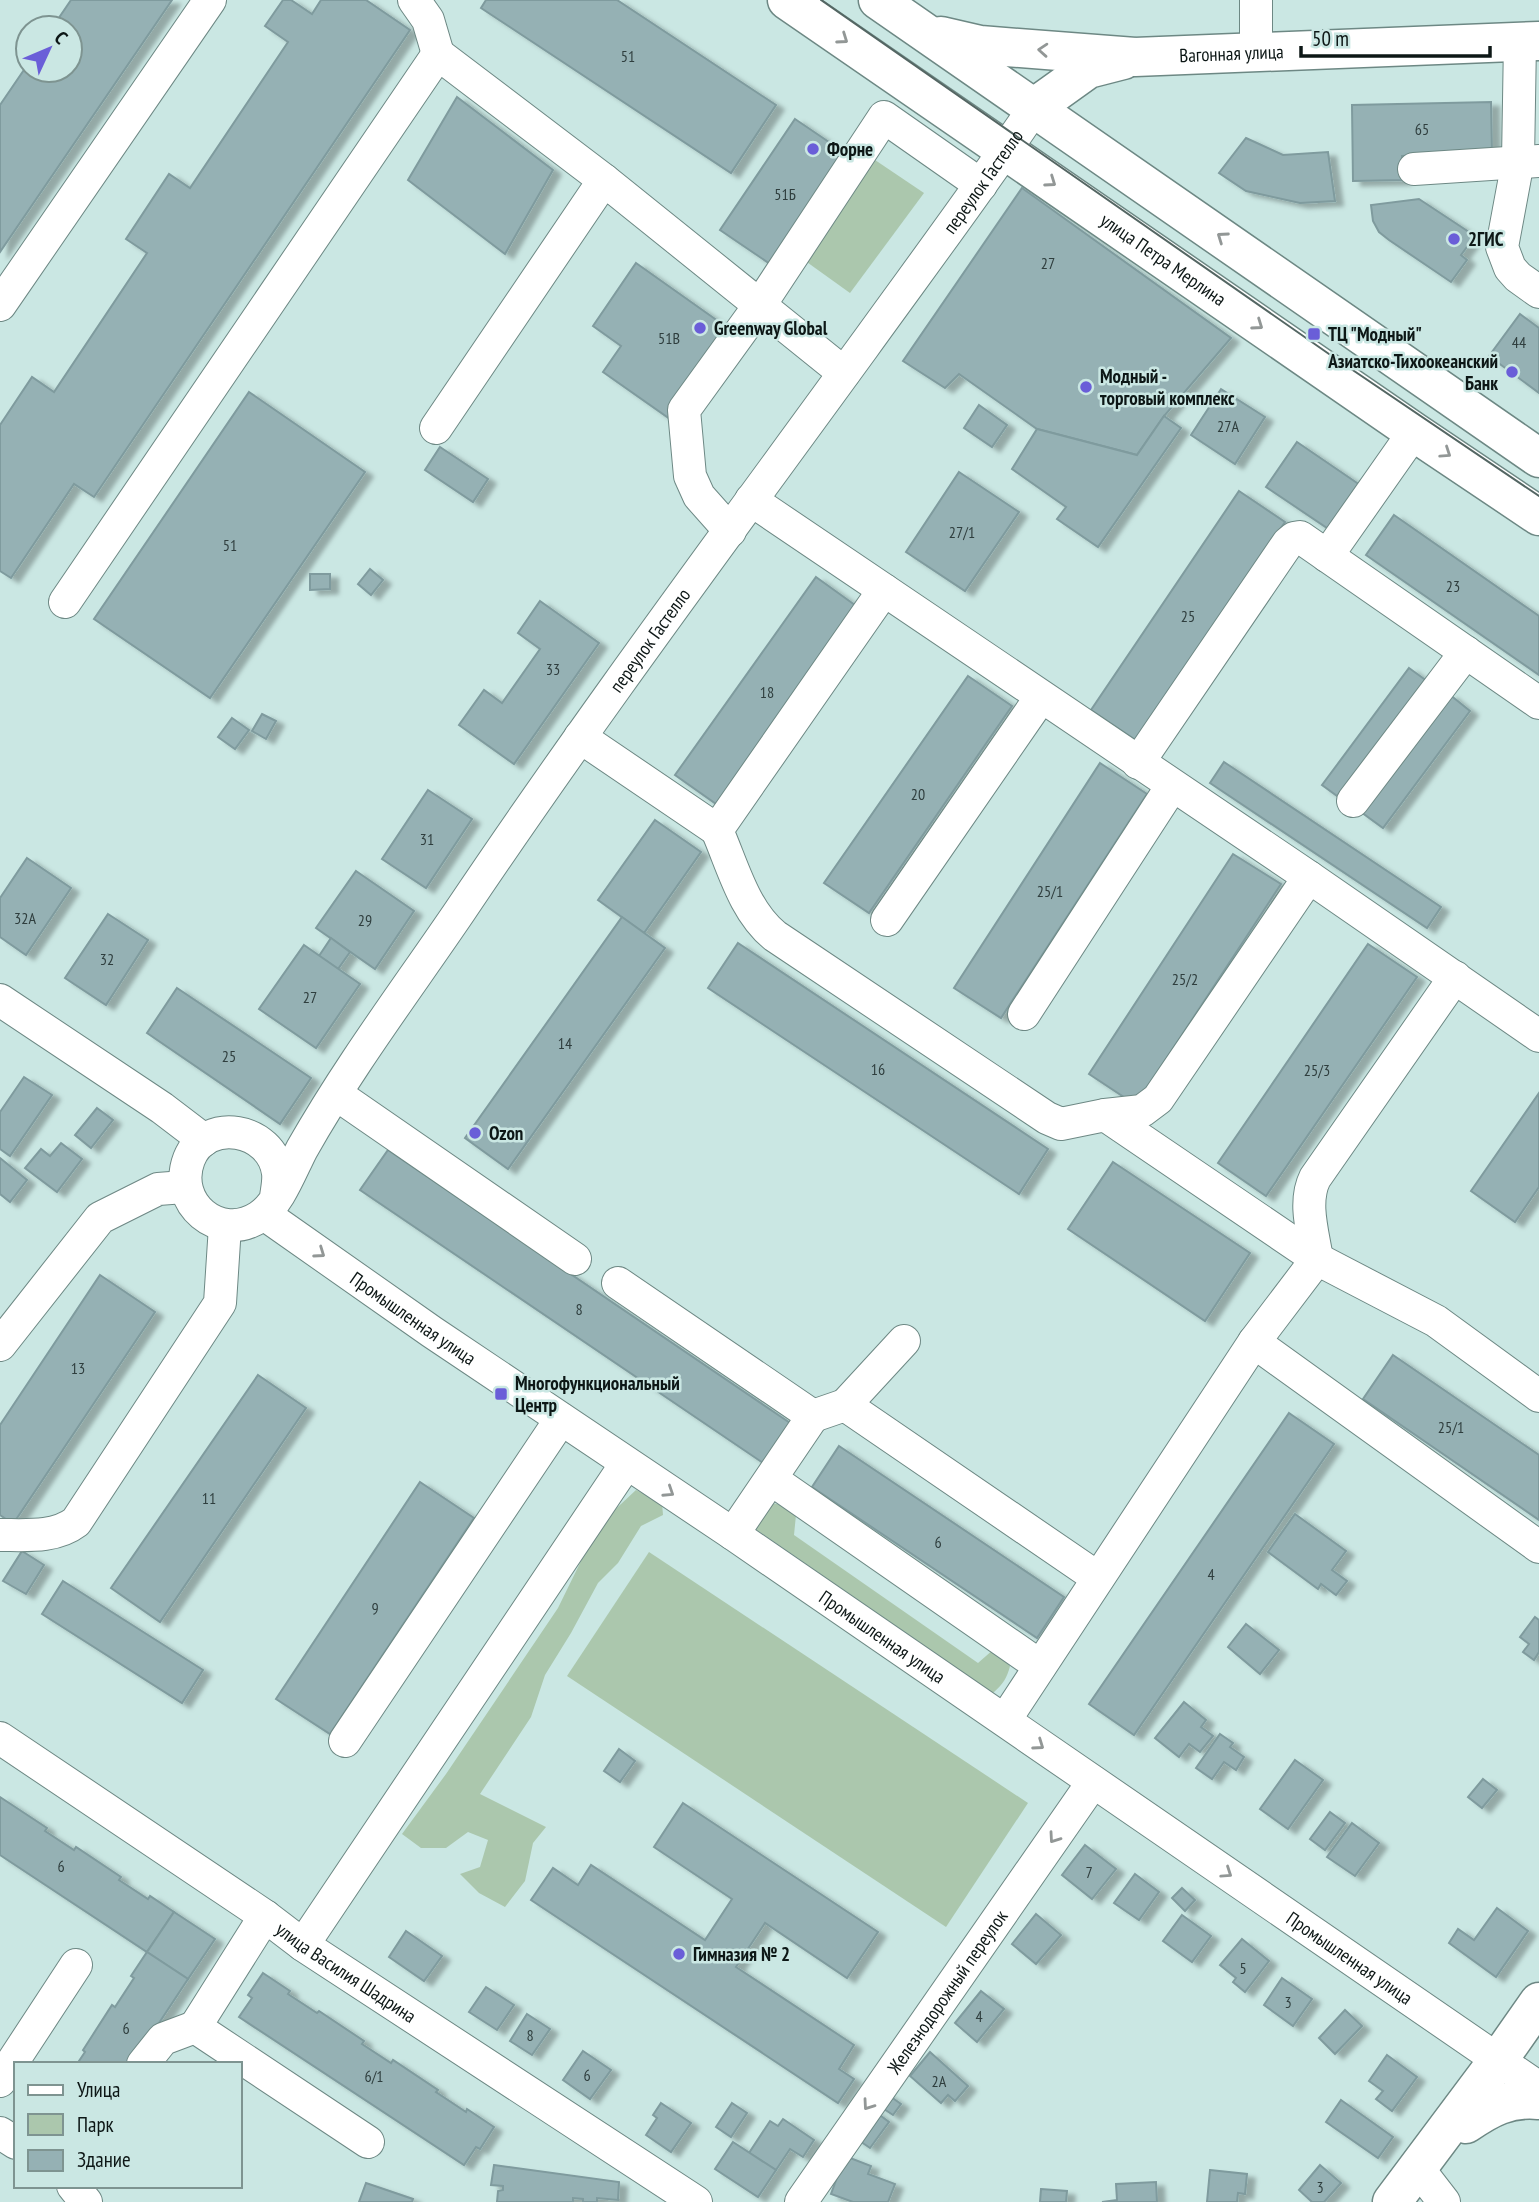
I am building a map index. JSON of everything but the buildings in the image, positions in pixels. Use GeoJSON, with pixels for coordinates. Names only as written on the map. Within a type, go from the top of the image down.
{"type":"FeatureCollection","features":[{"type":"Feature","properties":{"kind":"main road","name":"улица Петра Мерлина"},"geometry":{"type":"LineString","coordinates":[[787,0],[1539,516]]}},
{"type":"Feature","properties":{"kind":"main road"},"geometry":{"type":"LineString","coordinates":[[878,0],[1539,458]]}},
{"type":"Feature","properties":{"kind":"main road","name":"Вагонная улица"},"geometry":{"type":"LineString","coordinates":[[924,32],[980,45],[1135,57],[1530,41]]}},
{"type":"Feature","properties":{"kind":"main road","name":"Вагонная улица"},"geometry":{"type":"LineString","coordinates":[[1035,107],[1088,69],[1135,57]]}},
{"type":"Feature","properties":{"kind":"main road"},"geometry":{"type":"LineString","coordinates":[[1392,2202],[1539,2002]]}},
{"type":"Feature","properties":{"kind":"main road"},"geometry":{"type":"LineString","coordinates":[[1428,2195],[1499,2059]]}},
{"type":"Feature","properties":{"kind":"main road"},"geometry":{"type":"LineString","coordinates":[[1466,2124],[1489,2108],[1504,2102],[1539,2100]]}},
{"type":"Feature","properties":{"kind":"street"},"geometry":{"type":"LineString","coordinates":[[0,305],[210,0]]}},
{"type":"Feature","properties":{"kind":"street"},"geometry":{"type":"LineString","coordinates":[[414,0],[428,20],[438,54],[604,180],[844,373]]}},
{"type":"Feature","properties":{"kind":"street"},"geometry":{"type":"LineString","coordinates":[[1256,0],[1256,52]]}},
{"type":"Feature","properties":{"kind":"street"},"geometry":{"type":"LineString","coordinates":[[1530,41],[1528,161],[1502,247],[1510,268],[1539,292]]}},
{"type":"Feature","properties":{"kind":"street"},"geometry":{"type":"LineString","coordinates":[[65,602],[438,54]]}},
{"type":"Feature","properties":{"kind":"street","name":"переулок Гастелло"},"geometry":{"type":"LineString","coordinates":[[270,1206],[317,1122],[545,785],[1035,107]]}},
{"type":"Feature","properties":{"kind":"street"},"geometry":{"type":"LineString","coordinates":[[730,531],[699,496],[690,476],[684,410],[760,305],[884,117],[981,185]]}},
{"type":"Feature","properties":{"kind":"street"},"geometry":{"type":"LineString","coordinates":[[1414,169],[1528,161]]}},
{"type":"Feature","properties":{"kind":"street"},"geometry":{"type":"LineString","coordinates":[[436,428],[604,180]]}},
{"type":"Feature","properties":{"kind":"street"},"geometry":{"type":"LineString","coordinates":[[1328,556],[1414,432]]}},
{"type":"Feature","properties":{"kind":"street"},"geometry":{"type":"LineString","coordinates":[[751,500],[1309,877],[1539,1036]]}},
{"type":"Feature","properties":{"kind":"street"},"geometry":{"type":"LineString","coordinates":[[1138,763],[1288,543],[1300,537],[1539,703]]}},
{"type":"Feature","properties":{"kind":"street"},"geometry":{"type":"LineString","coordinates":[[717,830],[884,590]]}},
{"type":"Feature","properties":{"kind":"street"},"geometry":{"type":"LineString","coordinates":[[1353,801],[1466,652]]}},
{"type":"Feature","properties":{"kind":"street"},"geometry":{"type":"LineString","coordinates":[[887,920],[1041,697]]}},
{"type":"Feature","properties":{"kind":"street"},"geometry":{"type":"LineString","coordinates":[[580,737],[717,830],[760,924],[1047,1118],[1061,1124],[1142,1111],[1158,1099],[1309,877]]}},
{"type":"Feature","properties":{"kind":"street"},"geometry":{"type":"LineString","coordinates":[[1024,1014],[1172,786]]}},
{"type":"Feature","properties":{"kind":"street"},"geometry":{"type":"LineString","coordinates":[[1005,1720],[1254,1342],[1317,1259],[1309,1200],[1315,1178],[1455,977]]}},
{"type":"Feature","properties":{"kind":"street"},"geometry":{"type":"LineString","coordinates":[[0,1000],[162,1108],[192,1161],[191,1203],[207,1219],[225,1226],[247,1224],[270,1206],[279,1178],[275,1160],[264,1144],[248,1134]]}},
{"type":"Feature","properties":{"kind":"street"},"geometry":{"type":"LineString","coordinates":[[336,1094],[575,1259]]}},
{"type":"Feature","properties":{"kind":"street"},"geometry":{"type":"LineString","coordinates":[[1105,1115],[1317,1259],[1436,1321],[1539,1396]]}},
{"type":"Feature","properties":{"kind":"street"},"geometry":{"type":"LineString","coordinates":[[0,1345],[100,1218],[156,1175],[192,1161],[226,1131],[248,1134],[317,1122]]}},
{"type":"Feature","properties":{"kind":"street","name":"Промышленная улица"},"geometry":{"type":"LineString","coordinates":[[270,1206],[561,1419],[1005,1720],[1539,2088]]}},
{"type":"Feature","properties":{"kind":"street"},"geometry":{"type":"LineString","coordinates":[[0,1535],[48,1534],[64,1531],[76,1522],[220,1303],[225,1226]]}},
{"type":"Feature","properties":{"kind":"street"},"geometry":{"type":"LineString","coordinates":[[618,1283],[813,1416]]}},
{"type":"Feature","properties":{"kind":"street"},"geometry":{"type":"LineString","coordinates":[[733,1534],[813,1416],[845,1405],[904,1341]]}},
{"type":"Feature","properties":{"kind":"street"},"geometry":{"type":"LineString","coordinates":[[1254,1342],[1539,1547]]}},
{"type":"Feature","properties":{"kind":"street"},"geometry":{"type":"LineString","coordinates":[[845,1405],[1098,1578]]}},
{"type":"Feature","properties":{"kind":"street"},"geometry":{"type":"LineString","coordinates":[[345,1741],[561,1419]]}},
{"type":"Feature","properties":{"kind":"street"},"geometry":{"type":"LineString","coordinates":[[303,1945],[626,1464]]}},
{"type":"Feature","properties":{"kind":"street"},"geometry":{"type":"LineString","coordinates":[[771,1479],[1040,1667]]}},
{"type":"Feature","properties":{"kind":"street","name":"улица Василия Шадрина"},"geometry":{"type":"LineString","coordinates":[[0,1738],[265,1916],[303,1945],[696,2202]]}},
{"type":"Feature","properties":{"kind":"street","name":"Железнодорожный переулок"},"geometry":{"type":"LineString","coordinates":[[801,2202],[1093,1782]]}},
{"type":"Feature","properties":{"kind":"street"},"geometry":{"type":"LineString","coordinates":[[145,2062],[163,2039],[195,2027],[265,1916]]}},
{"type":"Feature","properties":{"kind":"street"},"geometry":{"type":"LineString","coordinates":[[0,2081],[76,1965]]}},
{"type":"Feature","properties":{"kind":"street"},"geometry":{"type":"LineString","coordinates":[[195,2027],[369,2142]]}},
{"type":"Feature","properties":{"kind":"street"},"geometry":{"type":"LineString","coordinates":[[75,2188],[86,2202]]}},
{"type":"Feature","properties":{"kind":"green space"},"geometry":{"type":"Polygon","coordinates":[[[875,160],[924,193],[850,293],[804,260],[875,160]]]}},
{"type":"Feature","properties":{"kind":"green space"},"geometry":{"type":"Polygon","coordinates":[[[636,1490],[662,1503],[663,1515],[641,1526],[618,1563],[598,1583],[545,1675],[531,1717],[480,1794],[546,1827],[533,1843],[525,1881],[505,1907],[479,1893],[460,1874],[480,1867],[488,1840],[468,1832],[446,1848],[421,1848],[402,1834],[446,1774],[558,1608],[606,1518],[636,1490]]]}},
{"type":"Feature","properties":{"kind":"green space"},"geometry":{"type":"Polygon","coordinates":[[[772,1503],[787,1506],[796,1515],[794,1535],[978,1663],[994,1649],[1010,1666],[1002,1684],[993,1693],[754,1528],[772,1503]]]}},
{"type":"Feature","properties":{"kind":"green space"},"geometry":{"type":"Polygon","coordinates":[[[649,1552],[1028,1803],[946,1927],[567,1676],[649,1552]]]}},
{"type":"Feature","properties":{"kind":"tram line"},"geometry":{"type":"LineString","coordinates":[[821,0],[1329,354],[1539,496]]}},
{"type":"Feature","properties":{"kind":"place","name":"Форне"},"geometry":{"type":"Point","coordinates":[813,149]}},
{"type":"Feature","properties":{"kind":"place","name":"2ГИС"},"geometry":{"type":"Point","coordinates":[1454,239]}},
{"type":"Feature","properties":{"kind":"place","name":"Greenway Global"},"geometry":{"type":"Point","coordinates":[700,328]}},
{"type":"Feature","properties":{"kind":"place","name":"ТЦ \"Модный\""},"geometry":{"type":"Point","coordinates":[1314,334]}},
{"type":"Feature","properties":{"kind":"place","name":"Азиатско-Тихоокеанский Банк"},"geometry":{"type":"Point","coordinates":[1512,372]}},
{"type":"Feature","properties":{"kind":"place","name":"Модный - торговый комплекс"},"geometry":{"type":"Point","coordinates":[1086,387]}},
{"type":"Feature","properties":{"kind":"place","name":"Ozon"},"geometry":{"type":"Point","coordinates":[475,1133]}},
{"type":"Feature","properties":{"kind":"place","name":"Многофункциональный Центр"},"geometry":{"type":"Point","coordinates":[501,1394]}},
{"type":"Feature","properties":{"kind":"place","name":"Гимназия № 2"},"geometry":{"type":"Point","coordinates":[679,1954]}}]}
